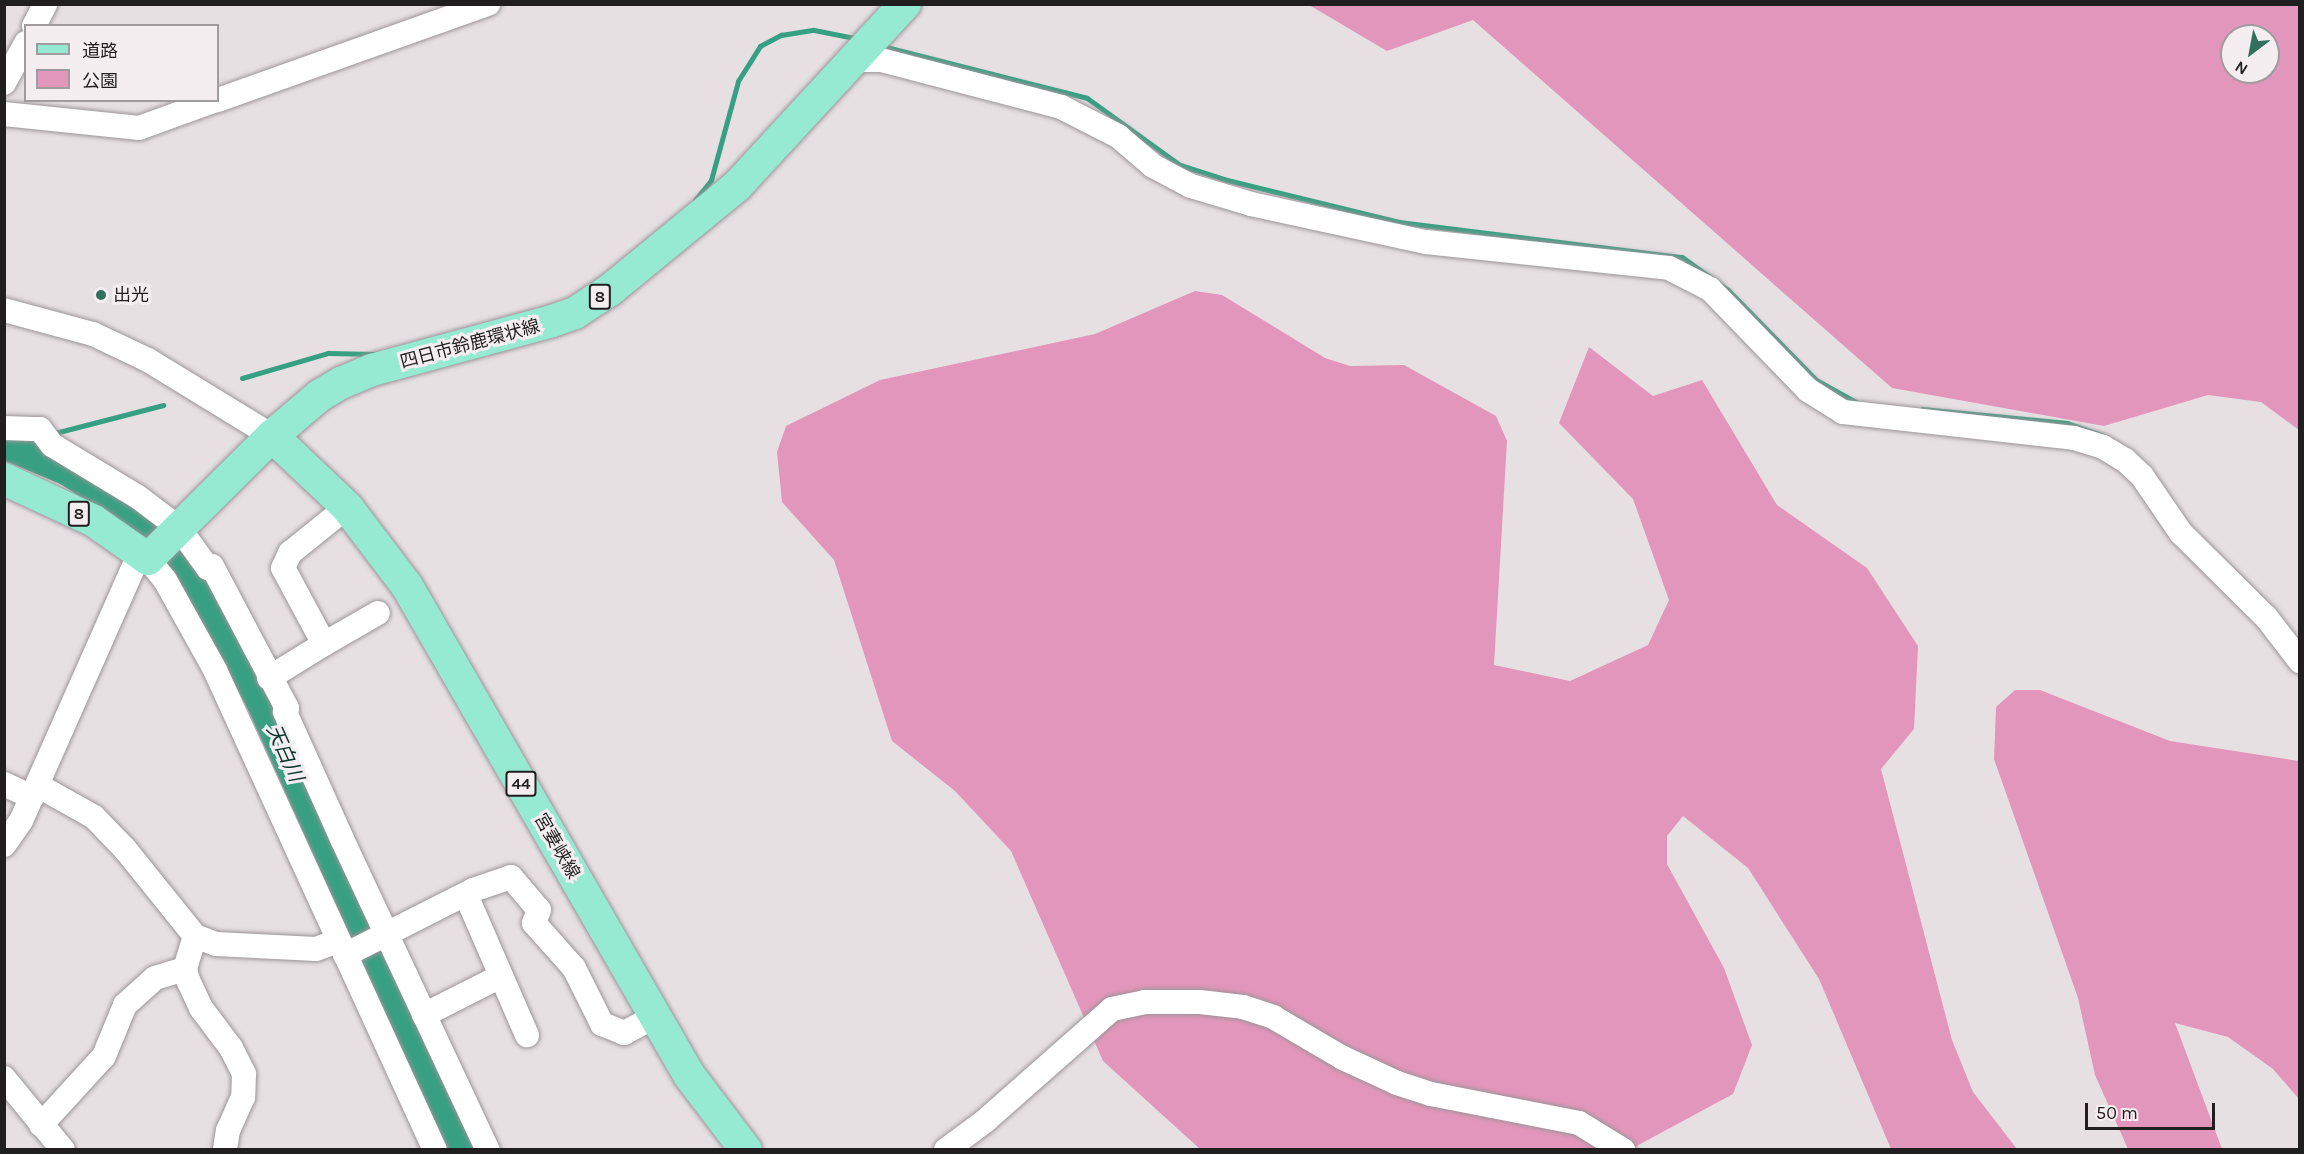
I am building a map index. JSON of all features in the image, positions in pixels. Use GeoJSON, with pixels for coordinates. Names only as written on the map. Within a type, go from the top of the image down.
{"type":"FeatureCollection","features":[{"type":"Feature","properties":{"kind":"main road","name":"四日市鈴鹿環状線"},"geometry":{"type":"LineString","coordinates":[[144,556],[178,530],[272,436],[319,396],[372,370],[523,331],[575,313],[594,302],[737,186],[896,15]]}},
{"type":"Feature","properties":{"kind":"main road","name":"宮妻峡線"},"geometry":{"type":"LineString","coordinates":[[272,436],[347,507],[407,586],[439,638],[654,1017],[694,1083],[746,1149]]}},
{"type":"Feature","properties":{"kind":"main road","name":"8"},"geometry":{"type":"LineString","coordinates":[[4,479],[85,516],[144,556]]}},
{"type":"Feature","properties":{"kind":"street"},"geometry":{"type":"LineString","coordinates":[[35,24],[45,4]]}},
{"type":"Feature","properties":{"kind":"street"},"geometry":{"type":"LineString","coordinates":[[219,99],[488,4]]}},
{"type":"Feature","properties":{"kind":"street"},"geometry":{"type":"LineString","coordinates":[[4,83],[24,47]]}},
{"type":"Feature","properties":{"kind":"street"},"geometry":{"type":"LineString","coordinates":[[858,56],[1060,107],[1118,136],[1153,166],[1191,186],[1242,202],[1426,242],[1669,268],[1710,289],[1808,390],[1843,412],[2074,438],[2103,447],[2125,460],[2142,476],[2181,533],[2266,617],[2300,661]]}},
{"type":"Feature","properties":{"kind":"street"},"geometry":{"type":"LineString","coordinates":[[4,114],[139,128],[211,102]]}},
{"type":"Feature","properties":{"kind":"street"},"geometry":{"type":"LineString","coordinates":[[4,310],[93,334],[130,352],[272,436]]}},
{"type":"Feature","properties":{"kind":"street"},"geometry":{"type":"LineString","coordinates":[[4,428],[46,437],[138,497],[178,530],[208,567],[213,566],[287,708],[285,712],[386,935],[488,1149]]}},
{"type":"Feature","properties":{"kind":"street"},"geometry":{"type":"LineString","coordinates":[[324,644],[283,568],[291,553],[347,507]]}},
{"type":"Feature","properties":{"kind":"street"},"geometry":{"type":"LineString","coordinates":[[4,845],[34,791],[144,556],[165,580],[215,670],[435,1149]]}},
{"type":"Feature","properties":{"kind":"street"},"geometry":{"type":"LineString","coordinates":[[270,678],[378,613]]}},
{"type":"Feature","properties":{"kind":"street"},"geometry":{"type":"LineString","coordinates":[[4,784],[34,791],[94,817],[125,849],[195,936],[216,944],[345,949],[386,935],[466,895],[511,877],[539,910],[534,923],[574,968],[602,1024],[624,1033],[654,1017]]}},
{"type":"Feature","properties":{"kind":"street"},"geometry":{"type":"LineString","coordinates":[[466,895],[527,1035]]}},
{"type":"Feature","properties":{"kind":"street"},"geometry":{"type":"LineString","coordinates":[[195,936],[185,969],[201,1008],[231,1048],[244,1074],[243,1097],[228,1130],[225,1149]]}},
{"type":"Feature","properties":{"kind":"street"},"geometry":{"type":"LineString","coordinates":[[41,1125],[104,1056],[125,1005],[155,978],[185,969]]}},
{"type":"Feature","properties":{"kind":"street"},"geometry":{"type":"LineString","coordinates":[[424,1015],[501,976]]}},
{"type":"Feature","properties":{"kind":"street"},"geometry":{"type":"LineString","coordinates":[[946,1149],[985,1121],[1112,1009],[1144,1002],[1219,1004],[1273,1017],[1343,1058],[1397,1083],[1431,1094],[1579,1123],[1623,1149]]}},
{"type":"Feature","properties":{"kind":"street"},"geometry":{"type":"LineString","coordinates":[[4,1078],[63,1149]]}},
{"type":"Feature","properties":{"kind":"green space"},"geometry":{"type":"Polygon","coordinates":[[[1309,5],[2299,5],[2299,430],[2261,402],[2208,395],[2104,426],[1892,388],[1473,20],[1387,51],[1309,5]]]}},
{"type":"Feature","properties":{"kind":"green space"},"geometry":{"type":"Polygon","coordinates":[[[1195,291],[1222,295],[1325,358],[1350,366],[1404,365],[1496,416],[1507,441],[1494,665],[1570,681],[1648,645],[1669,600],[1633,499],[1559,423],[1589,347],[1653,396],[1702,380],[1777,505],[1867,568],[1918,646],[1914,729],[1881,769],[1952,1040],[1973,1092],[2017,1149],[1891,1149],[1819,979],[1748,868],[1683,816],[1667,836],[1667,864],[1724,968],[1752,1045],[1733,1094],[1631,1149],[1200,1149],[1103,1061],[1011,851],[955,791],[892,741],[834,560],[782,502],[777,452],[786,426],[880,380],[1095,334],[1195,291]]]}},
{"type":"Feature","properties":{"kind":"green space"},"geometry":{"type":"Polygon","coordinates":[[[2015,690],[2040,690],[2170,741],[2299,761],[2299,1099],[2273,1069],[2228,1037],[2175,1023],[2222,1149],[2128,1149],[2095,1075],[2078,998],[1994,759],[1996,707],[2015,690]]]}},
{"type":"Feature","properties":{"kind":"waterway"},"geometry":{"type":"LineString","coordinates":[[695,200],[711,180],[738,81],[760,46],[781,35],[814,30],[859,39]]}},
{"type":"Feature","properties":{"kind":"waterway"},"geometry":{"type":"LineString","coordinates":[[882,46],[1087,98],[1180,165],[1227,180],[1399,222],[1682,257],[1728,290],[1816,380],[1856,402]]}},
{"type":"Feature","properties":{"kind":"waterway"},"geometry":{"type":"LineString","coordinates":[[242,378],[328,353],[376,354]]}},
{"type":"Feature","properties":{"kind":"waterway"},"geometry":{"type":"LineString","coordinates":[[51,434],[163,405]]}},
{"type":"Feature","properties":{"kind":"waterway"},"geometry":{"type":"LineString","coordinates":[[1922,409],[2067,423],[2102,435]]}},
{"type":"Feature","properties":{"kind":"waterway"},"geometry":{"type":"LineString","coordinates":[[13,445],[33,439]]}},
{"type":"Feature","properties":{"kind":"waterway","name":"天白川"},"geometry":{"type":"LineString","coordinates":[[4,443],[68,470],[136,513],[191,569],[262,702],[464,1150]]}},
{"type":"Feature","properties":{"kind":"place","name":"出光"},"geometry":{"type":"Point","coordinates":[101,295]}}]}
